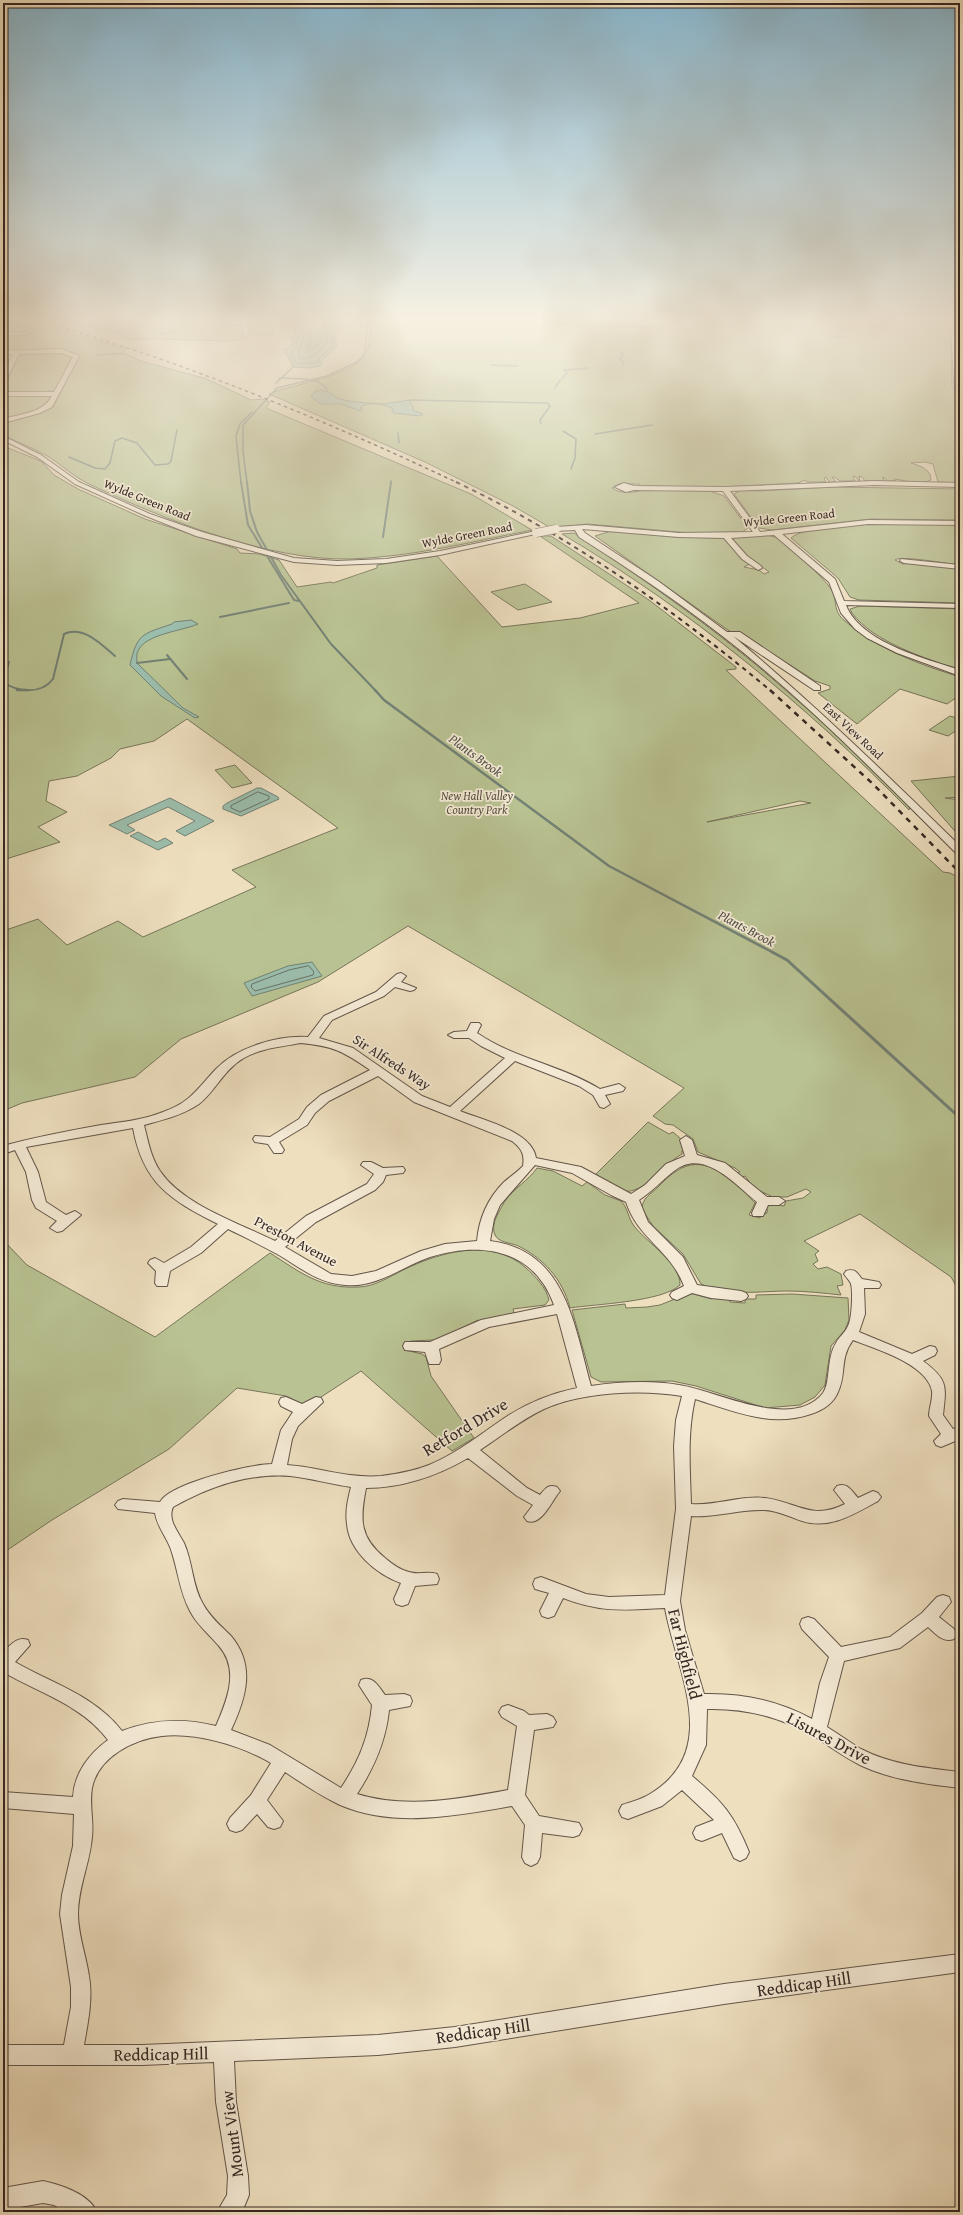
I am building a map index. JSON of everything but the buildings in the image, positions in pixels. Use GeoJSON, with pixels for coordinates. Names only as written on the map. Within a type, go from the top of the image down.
{"type":"FeatureCollection","features":[{"type":"Feature","properties":{"kind":"street","name":"Wylde Green Road"},"geometry":{"type":"LineString","coordinates":[[3,438],[39,456],[77,483],[180,528],[277,556],[326,563],[380,562],[440,553],[556,529],[576,527],[679,535],[726,536],[868,522],[960,522]]}},
{"type":"Feature","properties":{"kind":"street"},"geometry":{"type":"LineString","coordinates":[[3,445],[12,442]]}},
{"type":"Feature","properties":{"kind":"street"},"geometry":{"type":"LineString","coordinates":[[634,488],[725,489],[842,483],[960,485]]}},
{"type":"Feature","properties":{"kind":"street"},"geometry":{"type":"LineString","coordinates":[[725,489],[758,534]]}},
{"type":"Feature","properties":{"kind":"street","name":"East View Road"},"geometry":{"type":"LineString","coordinates":[[576,527],[582,535],[655,583],[725,634],[791,690],[852,746],[959,850]]}},
{"type":"Feature","properties":{"kind":"street"},"geometry":{"type":"LineString","coordinates":[[776,532],[832,581],[838,589],[844,611],[849,618],[885,644],[912,657],[960,673]]}},
{"type":"Feature","properties":{"kind":"street"},"geometry":{"type":"LineString","coordinates":[[726,536],[738,549],[739,553],[756,567],[746,567]]}},
{"type":"Feature","properties":{"kind":"street"},"geometry":{"type":"LineString","coordinates":[[904,561],[960,567]]}},
{"type":"Feature","properties":{"kind":"street"},"geometry":{"type":"LineString","coordinates":[[842,603],[960,606]]}},
{"type":"Feature","properties":{"kind":"street","name":"East View Road"},"geometry":{"type":"LineString","coordinates":[[725,634],[737,634],[817,688]]}},
{"type":"Feature","properties":{"kind":"street"},"geometry":{"type":"LineString","coordinates":[[312,1040],[328,1018],[380,994],[398,979],[410,988]]}},
{"type":"Feature","properties":{"kind":"street"},"geometry":{"type":"LineString","coordinates":[[454,1034],[473,1030],[479,1041],[512,1058],[576,1080],[598,1093],[604,1104]]}},
{"type":"Feature","properties":{"kind":"street","name":"Sir Alfreds Way"},"geometry":{"type":"LineString","coordinates":[[3,1150],[63,1135],[138,1123],[168,1115],[195,1101],[225,1066],[248,1051],[273,1043],[312,1040],[349,1050],[414,1097],[516,1138],[525,1144],[530,1153],[531,1161]]}},
{"type":"Feature","properties":{"kind":"street"},"geometry":{"type":"LineString","coordinates":[[451,1113],[512,1058]]}},
{"type":"Feature","properties":{"kind":"street"},"geometry":{"type":"LineString","coordinates":[[259,1139],[275,1146],[303,1122],[311,1110],[325,1098],[378,1071]]}},
{"type":"Feature","properties":{"kind":"street"},"geometry":{"type":"LineString","coordinates":[[598,1093],[619,1088]]}},
{"type":"Feature","properties":{"kind":"street","name":"Preston Avenue"},"geometry":{"type":"LineString","coordinates":[[138,1123],[142,1146],[149,1164],[159,1178],[169,1188],[227,1223],[276,1247],[326,1277],[351,1281],[371,1278],[409,1260],[444,1248],[483,1243],[507,1248],[528,1260],[547,1278],[561,1308],[585,1392]]}},
{"type":"Feature","properties":{"kind":"street"},"geometry":{"type":"LineString","coordinates":[[686,1140],[692,1158]]}},
{"type":"Feature","properties":{"kind":"street"},"geometry":{"type":"LineString","coordinates":[[19,1145],[32,1172],[38,1200],[41,1205],[66,1221]]}},
{"type":"Feature","properties":{"kind":"street"},"geometry":{"type":"LineString","coordinates":[[632,1199],[649,1188],[670,1168],[692,1158],[721,1166],[764,1201],[779,1201]]}},
{"type":"Feature","properties":{"kind":"street"},"geometry":{"type":"LineString","coordinates":[[483,1243],[485,1225],[495,1201],[510,1184],[525,1172],[531,1161],[555,1164],[574,1169],[590,1177],[608,1190],[632,1199]]}},
{"type":"Feature","properties":{"kind":"street"},"geometry":{"type":"LineString","coordinates":[[367,1165],[381,1172],[399,1170]]}},
{"type":"Feature","properties":{"kind":"street"},"geometry":{"type":"LineString","coordinates":[[276,1247],[311,1219],[371,1187],[379,1179],[381,1172]]}},
{"type":"Feature","properties":{"kind":"street"},"geometry":{"type":"LineString","coordinates":[[632,1199],[635,1213],[653,1237],[676,1258],[682,1267],[690,1288]]}},
{"type":"Feature","properties":{"kind":"street"},"geometry":{"type":"LineString","coordinates":[[758,1213],[764,1201]]}},
{"type":"Feature","properties":{"kind":"street"},"geometry":{"type":"LineString","coordinates":[[162,1283],[159,1266],[196,1250],[227,1223]]}},
{"type":"Feature","properties":{"kind":"street","name":"Retford Drive"},"geometry":{"type":"LineString","coordinates":[[164,1508],[167,1503],[222,1478],[249,1472],[280,1470],[359,1482],[395,1479],[422,1474],[444,1466],[537,1405],[585,1392],[650,1388],[690,1392],[760,1415],[776,1416],[814,1407],[826,1399],[833,1390],[837,1353],[857,1323],[854,1278],[874,1285]]}},
{"type":"Feature","properties":{"kind":"street"},"geometry":{"type":"LineString","coordinates":[[677,1295],[690,1288],[711,1294],[741,1296]]}},
{"type":"Feature","properties":{"kind":"street"},"geometry":{"type":"LineString","coordinates":[[410,1346],[433,1354],[486,1323],[561,1308]]}},
{"type":"Feature","properties":{"kind":"street"},"geometry":{"type":"LineString","coordinates":[[851,1334],[913,1360],[933,1378],[938,1387],[939,1393],[936,1416],[950,1436]]}},
{"type":"Feature","properties":{"kind":"street"},"geometry":{"type":"LineString","coordinates":[[913,1360],[930,1351]]}},
{"type":"Feature","properties":{"kind":"street","name":"Far Highfield"},"geometry":{"type":"LineString","coordinates":[[628,1812],[656,1800],[682,1779],[697,1745],[699,1724],[698,1702],[676,1630],[672,1601],[684,1509],[681,1446],[683,1420],[690,1392]]}},
{"type":"Feature","properties":{"kind":"street"},"geometry":{"type":"LineString","coordinates":[[286,1402],[301,1410]]}},
{"type":"Feature","properties":{"kind":"street"},"geometry":{"type":"LineString","coordinates":[[280,1470],[283,1441],[301,1410],[316,1402]]}},
{"type":"Feature","properties":{"kind":"street"},"geometry":{"type":"LineString","coordinates":[[469,1450],[522,1492],[542,1503]]}},
{"type":"Feature","properties":{"kind":"street"},"geometry":{"type":"LineString","coordinates":[[359,1482],[355,1517],[358,1539],[367,1551],[397,1574],[410,1579],[431,1579]]}},
{"type":"Feature","properties":{"kind":"street"},"geometry":{"type":"LineString","coordinates":[[842,1490],[856,1506]]}},
{"type":"Feature","properties":{"kind":"street"},"geometry":{"type":"LineString","coordinates":[[532,1517],[552,1491]]}},
{"type":"Feature","properties":{"kind":"street"},"geometry":{"type":"LineString","coordinates":[[684,1509],[711,1511],[756,1504],[766,1504],[811,1518],[825,1518],[838,1515],[872,1497]]}},
{"type":"Feature","properties":{"kind":"street"},"geometry":{"type":"LineString","coordinates":[[123,1505],[164,1508],[165,1522],[177,1547],[193,1600],[200,1614],[232,1649],[237,1663],[239,1678],[232,1709],[220,1736]]}},
{"type":"Feature","properties":{"kind":"street"},"geometry":{"type":"LineString","coordinates":[[402,1599],[410,1579]]}},
{"type":"Feature","properties":{"kind":"street"},"geometry":{"type":"LineString","coordinates":[[541,1584],[585,1600],[609,1604],[672,1601]]}},
{"type":"Feature","properties":{"kind":"street"},"geometry":{"type":"LineString","coordinates":[[548,1611],[559,1590]]}},
{"type":"Feature","properties":{"kind":"street"},"geometry":{"type":"LineString","coordinates":[[838,1655],[894,1643],[928,1618],[942,1602]]}},
{"type":"Feature","properties":{"kind":"street"},"geometry":{"type":"LineString","coordinates":[[928,1618],[948,1634]]}},
{"type":"Feature","properties":{"kind":"street"},"geometry":{"type":"LineString","coordinates":[[808,1624],[838,1655]]}},
{"type":"Feature","properties":{"kind":"street"},"geometry":{"type":"LineString","coordinates":[[22,1645],[3,1663],[34,1681],[72,1698],[100,1718],[119,1740]]}},
{"type":"Feature","properties":{"kind":"street"},"geometry":{"type":"LineString","coordinates":[[818,1730],[826,1698],[830,1672],[838,1655]]}},
{"type":"Feature","properties":{"kind":"street"},"geometry":{"type":"LineString","coordinates":[[344,1798],[363,1771],[373,1750],[380,1725],[381,1703],[367,1685]]}},
{"type":"Feature","properties":{"kind":"street","name":"Lisures Drive"},"geometry":{"type":"LineString","coordinates":[[698,1702],[722,1700],[760,1704],[818,1730],[855,1754],[896,1771],[914,1776],[960,1780]]}},
{"type":"Feature","properties":{"kind":"street"},"geometry":{"type":"LineString","coordinates":[[381,1703],[404,1701]]}},
{"type":"Feature","properties":{"kind":"street"},"geometry":{"type":"LineString","coordinates":[[508,1712],[518,1716],[526,1724]]}},
{"type":"Feature","properties":{"kind":"street"},"geometry":{"type":"LineString","coordinates":[[526,1724],[547,1722]]}},
{"type":"Feature","properties":{"kind":"street"},"geometry":{"type":"LineString","coordinates":[[526,1724],[516,1797],[534,1823],[531,1857]]}},
{"type":"Feature","properties":{"kind":"street"},"geometry":{"type":"LineString","coordinates":[[72,2055],[81,2002],[80,1977],[72,1941],[69,1913],[83,1835],[83,1788],[88,1771],[101,1756],[119,1740],[138,1733],[161,1729],[196,1731],[220,1736],[247,1743],[344,1798],[384,1807],[426,1809],[471,1805],[516,1797]]}},
{"type":"Feature","properties":{"kind":"street"},"geometry":{"type":"LineString","coordinates":[[236,1824],[257,1800],[282,1762]]}},
{"type":"Feature","properties":{"kind":"street"},"geometry":{"type":"LineString","coordinates":[[682,1779],[714,1805],[727,1823],[740,1852]]}},
{"type":"Feature","properties":{"kind":"street"},"geometry":{"type":"LineString","coordinates":[[3,1800],[82,1806]]}},
{"type":"Feature","properties":{"kind":"street"},"geometry":{"type":"LineString","coordinates":[[257,1800],[274,1821]]}},
{"type":"Feature","properties":{"kind":"street"},"geometry":{"type":"LineString","coordinates":[[534,1823],[573,1829]]}},
{"type":"Feature","properties":{"kind":"street"},"geometry":{"type":"LineString","coordinates":[[702,1833],[727,1823]]}},
{"type":"Feature","properties":{"kind":"street","name":"Reddicap Hill"},"geometry":{"type":"LineString","coordinates":[[3,2055],[224,2052],[378,2045],[455,2037],[724,1994],[960,1963]]}},
{"type":"Feature","properties":{"kind":"street","name":"Mount View"},"geometry":{"type":"LineString","coordinates":[[224,2052],[226,2102],[238,2176],[238,2195],[233,2208],[228,2212]]}},
{"type":"Feature","properties":{"kind":"street"},"geometry":{"type":"LineString","coordinates":[[3,2199],[43,2192],[58,2194],[86,2212]]}},
{"type":"Feature","properties":{"kind":"green space"},"geometry":{"type":"Polygon","coordinates":[[[13,420],[295,420],[471,494],[532,530],[419,552],[373,558],[319,558],[285,553],[251,545],[182,524],[118,497],[73,475],[49,457],[3,435],[3,423],[13,420]]]}},
{"type":"Feature","properties":{"kind":"green space"},"geometry":{"type":"Polygon","coordinates":[[[329,420],[960,420],[960,483],[938,482],[933,464],[925,462],[911,463],[924,468],[931,476],[931,480],[922,483],[894,479],[896,481],[888,481],[883,477],[884,481],[865,481],[859,476],[859,481],[853,476],[855,481],[840,481],[832,477],[836,482],[829,482],[826,477],[824,478],[826,482],[807,482],[805,480],[798,483],[723,487],[641,486],[639,484],[619,484],[612,488],[627,492],[642,490],[710,491],[724,496],[748,528],[741,533],[690,533],[588,524],[551,528],[513,506],[425,462],[329,420]]]}},
{"type":"Feature","properties":{"kind":"green space","name":"New Hall Valley Country Park"},"geometry":{"type":"Polygon","coordinates":[[[3,446],[41,461],[54,475],[78,489],[145,519],[237,549],[240,553],[259,554],[279,560],[297,587],[331,582],[333,583],[377,568],[377,565],[437,556],[502,627],[580,618],[639,603],[540,536],[551,536],[649,600],[736,667],[736,669],[726,670],[943,872],[950,873],[960,878],[960,1293],[951,1277],[860,1214],[804,1241],[819,1251],[815,1254],[818,1261],[813,1264],[818,1269],[827,1267],[841,1274],[843,1285],[837,1286],[841,1295],[794,1291],[733,1292],[722,1291],[701,1284],[683,1254],[653,1226],[642,1209],[642,1205],[647,1196],[668,1177],[677,1170],[695,1164],[705,1165],[714,1169],[724,1175],[753,1200],[755,1203],[749,1215],[760,1218],[763,1212],[766,1214],[768,1210],[765,1208],[771,1204],[784,1206],[786,1201],[803,1198],[811,1192],[806,1189],[787,1197],[770,1197],[771,1196],[760,1191],[757,1192],[745,1176],[742,1177],[738,1173],[740,1172],[735,1168],[698,1152],[693,1139],[673,1125],[665,1124],[653,1116],[684,1088],[408,926],[318,982],[181,1039],[135,1077],[22,1103],[3,1111],[3,931],[38,919],[67,945],[118,921],[143,937],[256,887],[232,870],[338,828],[187,719],[154,741],[120,749],[111,758],[77,776],[49,781],[46,801],[67,812],[38,827],[60,842],[3,860],[3,446]],[[800,801],[707,822],[811,803],[800,801]]]}},
{"type":"Feature","properties":{"kind":"green space"},"geometry":{"type":"Polygon","coordinates":[[[833,487],[960,489],[960,520],[871,519],[772,530],[759,528],[734,494],[741,490],[758,491],[833,487]]]}},
{"type":"Feature","properties":{"kind":"green space"},"geometry":{"type":"Polygon","coordinates":[[[902,523],[960,525],[960,565],[915,559],[895,560],[903,564],[912,563],[960,568],[960,603],[859,600],[850,597],[838,578],[791,538],[811,530],[902,523]]]}},
{"type":"Feature","properties":{"kind":"green space"},"geometry":{"type":"Polygon","coordinates":[[[611,531],[675,537],[723,538],[750,564],[744,567],[759,570],[764,574],[769,572],[749,557],[732,538],[760,535],[775,537],[796,553],[827,584],[833,593],[838,613],[845,621],[872,640],[900,655],[960,677],[960,695],[947,704],[900,689],[857,724],[818,693],[830,689],[830,686],[815,681],[742,634],[731,632],[595,536],[611,531]]]}},
{"type":"Feature","properties":{"kind":"green space"},"geometry":{"type":"Polygon","coordinates":[[[574,533],[680,606],[756,665],[798,700],[910,805],[909,810],[829,733],[744,661],[656,594],[562,534],[574,533]]]}},
{"type":"Feature","properties":{"kind":"green space"},"geometry":{"type":"Polygon","coordinates":[[[525,584],[552,602],[518,610],[491,592],[525,584]]]}},
{"type":"Feature","properties":{"kind":"green space"},"geometry":{"type":"Polygon","coordinates":[[[860,606],[960,609],[960,662],[957,664],[960,665],[960,670],[917,655],[873,633],[861,623],[850,609],[860,606]]]}},
{"type":"Feature","properties":{"kind":"green space"},"geometry":{"type":"Polygon","coordinates":[[[950,716],[960,719],[960,728],[948,736],[929,730],[950,716]]]}},
{"type":"Feature","properties":{"kind":"green space"},"geometry":{"type":"Polygon","coordinates":[[[235,765],[252,783],[232,788],[215,770],[235,765]]]}},
{"type":"Feature","properties":{"kind":"green space"},"geometry":{"type":"Polygon","coordinates":[[[960,776],[960,797],[945,798],[960,800],[960,837],[911,781],[960,776]]]}},
{"type":"Feature","properties":{"kind":"green space"},"geometry":{"type":"Polygon","coordinates":[[[648,1122],[669,1134],[673,1132],[681,1139],[686,1152],[682,1151],[682,1154],[643,1186],[634,1190],[626,1191],[617,1189],[596,1174],[648,1122]]]}},
{"type":"Feature","properties":{"kind":"green space"},"geometry":{"type":"Polygon","coordinates":[[[537,1168],[553,1171],[582,1186],[587,1182],[605,1195],[621,1201],[634,1226],[662,1253],[675,1269],[679,1277],[680,1285],[671,1291],[644,1299],[570,1308],[562,1288],[550,1270],[526,1250],[499,1239],[495,1235],[494,1231],[496,1217],[505,1201],[537,1168]]]}},
{"type":"Feature","properties":{"kind":"green space"},"geometry":{"type":"Polygon","coordinates":[[[3,1240],[27,1265],[155,1337],[270,1253],[301,1273],[321,1282],[345,1287],[364,1287],[376,1283],[418,1263],[433,1258],[449,1253],[482,1250],[498,1253],[512,1258],[526,1268],[543,1286],[549,1300],[545,1305],[513,1309],[514,1313],[480,1322],[478,1320],[434,1342],[433,1340],[411,1341],[408,1349],[405,1350],[422,1354],[426,1357],[431,1376],[474,1438],[452,1451],[361,1371],[318,1399],[302,1404],[286,1396],[237,1388],[169,1449],[52,1520],[3,1553],[3,1240]]]}},
{"type":"Feature","properties":{"kind":"green space"},"geometry":{"type":"Polygon","coordinates":[[[690,1293],[712,1299],[712,1296],[729,1299],[730,1302],[745,1303],[745,1299],[756,1299],[756,1295],[792,1294],[848,1298],[849,1320],[845,1330],[831,1346],[825,1385],[815,1397],[800,1405],[765,1408],[696,1386],[672,1381],[601,1382],[591,1377],[572,1310],[625,1304],[626,1308],[647,1307],[660,1305],[690,1293]]]}},
{"type":"Feature","properties":{"kind":"water"},"geometry":{"type":"Polygon","coordinates":[[[191,620],[198,624],[156,637],[142,645],[137,654],[137,663],[183,708],[199,717],[195,718],[161,696],[130,665],[135,646],[143,636],[174,622],[191,620]]]}},
{"type":"Feature","properties":{"kind":"water"},"geometry":{"type":"Polygon","coordinates":[[[257,788],[261,788],[279,799],[241,816],[223,809],[223,806],[227,803],[257,788]]]}},
{"type":"Feature","properties":{"kind":"water"},"geometry":{"type":"Polygon","coordinates":[[[170,798],[214,821],[185,836],[176,831],[195,821],[168,807],[127,825],[135,830],[127,834],[109,825],[170,798]]]}},
{"type":"Feature","properties":{"kind":"water"},"geometry":{"type":"Polygon","coordinates":[[[138,832],[157,842],[165,838],[173,843],[158,850],[130,836],[138,832]]]}},
{"type":"Feature","properties":{"kind":"water"},"geometry":{"type":"Polygon","coordinates":[[[312,962],[322,976],[252,996],[244,983],[288,966],[312,962]]]}},
{"type":"Feature","properties":{"kind":"waterway"},"geometry":{"type":"LineString","coordinates":[[241,483],[236,436],[240,424],[244,420]]}},
{"type":"Feature","properties":{"kind":"waterway","name":"Plants Brook"},"geometry":{"type":"LineString","coordinates":[[247,420],[243,425],[243,451],[247,483]]}},
{"type":"Feature","properties":{"kind":"waterway"},"geometry":{"type":"LineString","coordinates":[[595,434],[652,425]]}},
{"type":"Feature","properties":{"kind":"waterway"},"geometry":{"type":"LineString","coordinates":[[69,457],[95,468],[105,469],[110,463],[115,441],[122,438],[137,443],[155,465],[168,464],[171,461],[177,430]]}},
{"type":"Feature","properties":{"kind":"waterway"},"geometry":{"type":"LineString","coordinates":[[563,431],[576,439],[575,458],[571,469]]}},
{"type":"Feature","properties":{"kind":"waterway"},"geometry":{"type":"LineString","coordinates":[[398,433],[399,443]]}},
{"type":"Feature","properties":{"kind":"waterway"},"geometry":{"type":"LineString","coordinates":[[241,482],[248,525],[294,600],[299,601]]}},
{"type":"Feature","properties":{"kind":"waterway","name":"Plants Brook"},"geometry":{"type":"LineString","coordinates":[[247,482],[250,511],[257,532],[281,575],[331,644],[376,691]]}},
{"type":"Feature","properties":{"kind":"waterway"},"geometry":{"type":"LineString","coordinates":[[383,537],[391,482]]}},
{"type":"Feature","properties":{"kind":"waterway"},"geometry":{"type":"LineString","coordinates":[[220,617],[289,603]]}},
{"type":"Feature","properties":{"kind":"waterway"},"geometry":{"type":"LineString","coordinates":[[22,690],[36,690],[42,688],[53,679],[64,634],[71,632],[85,634],[98,641],[115,656]]}},
{"type":"Feature","properties":{"kind":"waterway"},"geometry":{"type":"LineString","coordinates":[[167,655],[187,679]]}},
{"type":"Feature","properties":{"kind":"waterway"},"geometry":{"type":"LineString","coordinates":[[137,663],[170,659]]}},
{"type":"Feature","properties":{"kind":"waterway"},"geometry":{"type":"LineString","coordinates":[[9,662],[3,682],[22,690]]}},
{"type":"Feature","properties":{"kind":"waterway"},"geometry":{"type":"LineString","coordinates":[[17,690],[22,690]]}},
{"type":"Feature","properties":{"kind":"waterway","name":"Plants Brook"},"geometry":{"type":"LineString","coordinates":[[375,690],[384,700],[609,866],[774,953]]}},
{"type":"Feature","properties":{"kind":"waterway","name":"Plants Brook"},"geometry":{"type":"LineString","coordinates":[[772,952],[787,960],[960,1118]]}},
{"type":"Feature","properties":{"kind":"railway"},"geometry":{"type":"LineString","coordinates":[[318,420],[458,483]]}},
{"type":"Feature","properties":{"kind":"railway"},"geometry":{"type":"LineString","coordinates":[[458,483],[540,526],[620,576],[697,632],[771,691]]}},
{"type":"Feature","properties":{"kind":"railway"},"geometry":{"type":"LineString","coordinates":[[770,690],[873,784],[960,873]]}}]}
